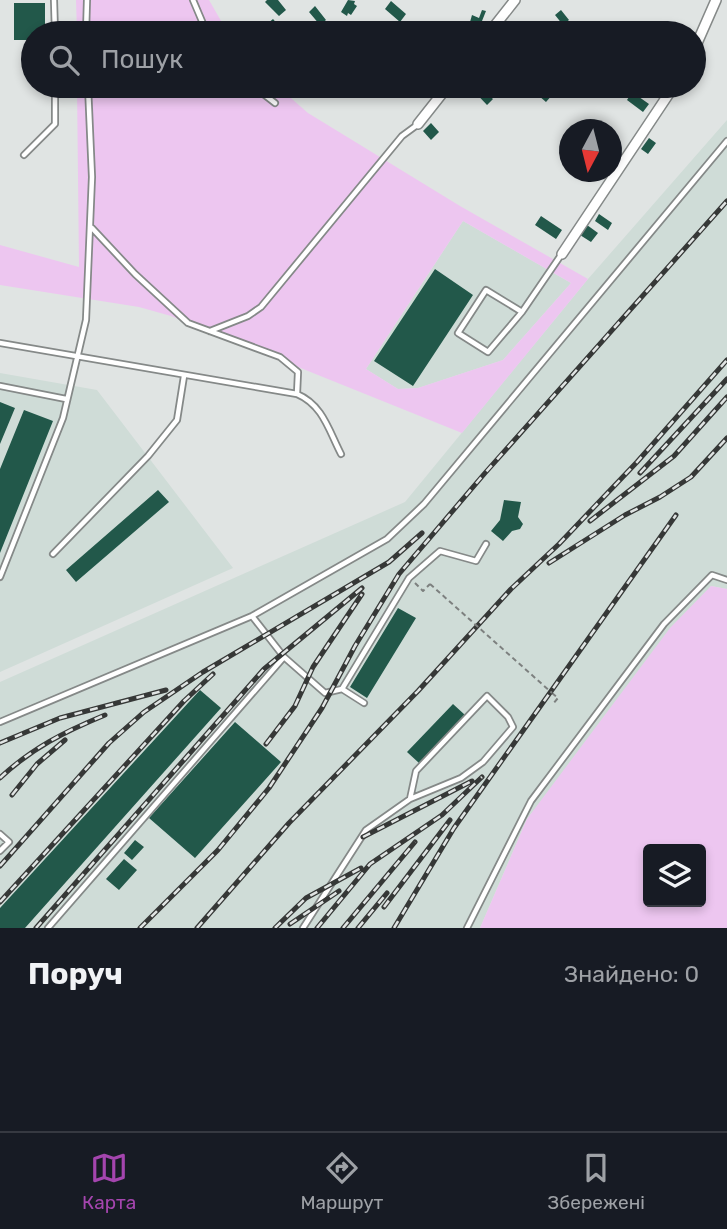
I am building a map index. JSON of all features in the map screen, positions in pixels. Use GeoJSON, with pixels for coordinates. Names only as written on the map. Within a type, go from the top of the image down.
{"type":"FeatureCollection","features":[{"type":"Feature","properties":{"kind":"street"},"geometry":{"type":"LineString","coordinates":[[498,21],[515,0]]}},
{"type":"Feature","properties":{"kind":"street"},"geometry":{"type":"LineString","coordinates":[[706,23],[716,0]]}},
{"type":"Feature","properties":{"kind":"street"},"geometry":{"type":"LineString","coordinates":[[418,124],[439,98]]}},
{"type":"Feature","properties":{"kind":"street"},"geometry":{"type":"LineString","coordinates":[[562,254],[666,98]]}},
{"type":"Feature","properties":{"kind":"lane"},"geometry":{"type":"LineString","coordinates":[[54,0],[55,21]]}},
{"type":"Feature","properties":{"kind":"lane"},"geometry":{"type":"LineString","coordinates":[[86,21],[87,0]]}},
{"type":"Feature","properties":{"kind":"lane"},"geometry":{"type":"LineString","coordinates":[[193,0],[201,21]]}},
{"type":"Feature","properties":{"kind":"lane"},"geometry":{"type":"LineString","coordinates":[[24,155],[55,124],[55,98]]}},
{"type":"Feature","properties":{"kind":"lane"},"geometry":{"type":"LineString","coordinates":[[0,577],[63,418],[86,320],[92,177],[89,98]]}},
{"type":"Feature","properties":{"kind":"lane"},"geometry":{"type":"LineString","coordinates":[[269,98],[275,103]]}},
{"type":"Feature","properties":{"kind":"lane"},"geometry":{"type":"LineString","coordinates":[[210,331],[248,316],[261,307],[402,136],[418,124]]}},
{"type":"Feature","properties":{"kind":"lane"},"geometry":{"type":"LineString","coordinates":[[0,722],[252,615],[387,539],[424,504],[727,141]]}},
{"type":"Feature","properties":{"kind":"lane"},"geometry":{"type":"LineString","coordinates":[[91,227],[188,323],[280,357],[289,363],[298,372],[297,394]]}},
{"type":"Feature","properties":{"kind":"lane"},"geometry":{"type":"LineString","coordinates":[[522,312],[486,290],[458,334],[488,352],[522,312],[562,254]]}},
{"type":"Feature","properties":{"kind":"lane"},"geometry":{"type":"LineString","coordinates":[[0,343],[297,394],[321,411],[341,454]]}},
{"type":"Feature","properties":{"kind":"lane"},"geometry":{"type":"LineString","coordinates":[[53,554],[148,456],[177,420],[184,376]]}},
{"type":"Feature","properties":{"kind":"lane"},"geometry":{"type":"LineString","coordinates":[[0,386],[66,399]]}},
{"type":"Feature","properties":{"kind":"lane"},"geometry":{"type":"LineString","coordinates":[[252,615],[284,657],[325,693],[342,689],[409,578],[440,551],[476,561],[486,544]]}},
{"type":"Feature","properties":{"kind":"lane"},"geometry":{"type":"LineString","coordinates":[[467,928],[531,801],[656,635],[712,575],[727,580]]}},
{"type":"Feature","properties":{"kind":"lane"},"geometry":{"type":"LineString","coordinates":[[48,928],[284,657]]}},
{"type":"Feature","properties":{"kind":"lane"},"geometry":{"type":"LineString","coordinates":[[342,689],[364,703]]}},
{"type":"Feature","properties":{"kind":"lane"},"geometry":{"type":"LineString","coordinates":[[303,928],[366,830],[410,799],[461,778],[483,762],[513,727],[508,717],[487,696],[416,771],[410,799]]}},
{"type":"Feature","properties":{"kind":"lane"},"geometry":{"type":"LineString","coordinates":[[0,834],[9,842],[0,851]]}},
{"type":"Feature","properties":{"kind":"path"},"geometry":{"type":"LineString","coordinates":[[409,578],[423,591],[430,584],[558,698],[552,705]]}},
{"type":"Feature","properties":{"kind":"shaded area"},"geometry":{"type":"Polygon","coordinates":[[[76,0],[209,0],[221,21],[77,21],[76,0]]]}},
{"type":"Feature","properties":{"kind":"shaded area"},"geometry":{"type":"Polygon","coordinates":[[[77,98],[291,98],[308,113],[460,206],[588,279],[462,433],[171,316],[139,307],[0,285],[0,245],[79,267],[77,98]],[[463,221],[366,369],[398,389],[418,388],[503,360],[571,283],[463,221]]]}},
{"type":"Feature","properties":{"kind":"shaded area"},"geometry":{"type":"Polygon","coordinates":[[[727,120],[727,589],[711,586],[527,819],[480,928],[0,928],[0,682],[405,502],[588,279],[727,120]]]}},
{"type":"Feature","properties":{"kind":"shaded area"},"geometry":{"type":"Polygon","coordinates":[[[463,221],[571,283],[503,360],[418,388],[398,389],[366,369],[463,221]]]}},
{"type":"Feature","properties":{"kind":"shaded area"},"geometry":{"type":"Polygon","coordinates":[[[0,373],[97,390],[233,568],[0,672],[0,373]]]}},
{"type":"Feature","properties":{"kind":"shaded area"},"geometry":{"type":"Polygon","coordinates":[[[711,586],[727,589],[727,928],[480,928],[527,819],[670,628],[711,586]]]}},
{"type":"Feature","properties":{"kind":"building"},"geometry":{"type":"Polygon","coordinates":[[[278,0],[286,10],[279,16],[265,2],[278,0]]]}},
{"type":"Feature","properties":{"kind":"building"},"geometry":{"type":"Polygon","coordinates":[[[348,0],[355,1],[357,6],[351,15],[348,13],[347,16],[341,12],[348,0]]]}},
{"type":"Feature","properties":{"kind":"building"},"geometry":{"type":"Polygon","coordinates":[[[391,1],[406,14],[399,21],[385,9],[391,1]]]}},
{"type":"Feature","properties":{"kind":"building"},"geometry":{"type":"Polygon","coordinates":[[[14,3],[45,3],[45,21],[21,21],[21,40],[14,40],[14,3]]]}},
{"type":"Feature","properties":{"kind":"building"},"geometry":{"type":"Polygon","coordinates":[[[315,6],[326,20],[317,21],[309,12],[315,6]]]}},
{"type":"Feature","properties":{"kind":"building"},"geometry":{"type":"Polygon","coordinates":[[[482,10],[486,11],[482,21],[470,21],[472,15],[479,18],[482,10]]]}},
{"type":"Feature","properties":{"kind":"building"},"geometry":{"type":"Polygon","coordinates":[[[561,10],[569,20],[560,21],[555,15],[561,10]]]}},
{"type":"Feature","properties":{"kind":"building"},"geometry":{"type":"Polygon","coordinates":[[[480,98],[493,99],[487,105],[480,98]]]}},
{"type":"Feature","properties":{"kind":"building"},"geometry":{"type":"Polygon","coordinates":[[[640,98],[649,104],[643,112],[627,100],[640,98]]]}},
{"type":"Feature","properties":{"kind":"building"},"geometry":{"type":"Polygon","coordinates":[[[431,123],[439,132],[431,140],[423,131],[431,123]]]}},
{"type":"Feature","properties":{"kind":"building"},"geometry":{"type":"Polygon","coordinates":[[[649,138],[656,143],[648,154],[641,149],[649,138]]]}},
{"type":"Feature","properties":{"kind":"building"},"geometry":{"type":"Polygon","coordinates":[[[599,214],[612,223],[608,230],[595,221],[599,214]]]}},
{"type":"Feature","properties":{"kind":"building"},"geometry":{"type":"Polygon","coordinates":[[[541,216],[562,230],[556,239],[535,225],[541,216]]]}},
{"type":"Feature","properties":{"kind":"building"},"geometry":{"type":"Polygon","coordinates":[[[587,225],[598,233],[591,242],[580,235],[587,225]]]}},
{"type":"Feature","properties":{"kind":"building"},"geometry":{"type":"Polygon","coordinates":[[[435,269],[473,295],[413,386],[374,361],[435,269]]]}},
{"type":"Feature","properties":{"kind":"building"},"geometry":{"type":"Polygon","coordinates":[[[0,402],[15,408],[0,444],[0,402]]]}},
{"type":"Feature","properties":{"kind":"building"},"geometry":{"type":"Polygon","coordinates":[[[24,410],[53,421],[0,553],[0,469],[24,410]]]}},
{"type":"Feature","properties":{"kind":"building"},"geometry":{"type":"Polygon","coordinates":[[[158,490],[169,502],[76,582],[66,570],[158,490]]]}},
{"type":"Feature","properties":{"kind":"building"},"geometry":{"type":"Polygon","coordinates":[[[504,500],[521,502],[518,517],[523,524],[503,541],[491,531],[500,520],[504,500]]]}},
{"type":"Feature","properties":{"kind":"building"},"geometry":{"type":"Polygon","coordinates":[[[398,608],[416,618],[367,698],[350,687],[398,608]]]}},
{"type":"Feature","properties":{"kind":"building"},"geometry":{"type":"Polygon","coordinates":[[[200,690],[221,708],[25,928],[0,928],[0,908],[200,690]]]}},
{"type":"Feature","properties":{"kind":"building"},"geometry":{"type":"Polygon","coordinates":[[[453,704],[465,715],[419,763],[407,752],[453,704]]]}},
{"type":"Feature","properties":{"kind":"building"},"geometry":{"type":"Polygon","coordinates":[[[235,722],[281,762],[195,858],[149,818],[235,722]]]}},
{"type":"Feature","properties":{"kind":"building"},"geometry":{"type":"Polygon","coordinates":[[[135,840],[144,847],[132,860],[124,853],[135,840]]]}},
{"type":"Feature","properties":{"kind":"building"},"geometry":{"type":"Polygon","coordinates":[[[124,859],[137,870],[119,890],[106,879],[124,859]]]}},
{"type":"Feature","properties":{"kind":"railway"},"geometry":{"type":"LineString","coordinates":[[140,928],[218,850],[269,788],[322,708],[355,646],[399,574],[485,473],[727,201]]}},
{"type":"Feature","properties":{"kind":"railway"},"geometry":{"type":"LineString","coordinates":[[197,928],[289,823],[418,691],[511,589],[559,544],[637,462],[727,360]]}},
{"type":"Feature","properties":{"kind":"railway"},"geometry":{"type":"LineString","coordinates":[[640,473],[727,379]]}},
{"type":"Feature","properties":{"kind":"railway"},"geometry":{"type":"LineString","coordinates":[[590,521],[674,456],[727,397]]}},
{"type":"Feature","properties":{"kind":"railway"},"geometry":{"type":"LineString","coordinates":[[549,563],[691,477],[727,438]]}},
{"type":"Feature","properties":{"kind":"railway"},"geometry":{"type":"LineString","coordinates":[[394,928],[454,828],[676,515]]}},
{"type":"Feature","properties":{"kind":"railway"},"geometry":{"type":"LineString","coordinates":[[0,866],[109,743],[144,712],[203,672],[389,562],[422,533]]}},
{"type":"Feature","properties":{"kind":"railway"},"geometry":{"type":"LineString","coordinates":[[36,928],[264,669],[362,588]]}},
{"type":"Feature","properties":{"kind":"railway"},"geometry":{"type":"LineString","coordinates":[[266,744],[295,706],[313,667],[362,594]]}},
{"type":"Feature","properties":{"kind":"railway"},"geometry":{"type":"LineString","coordinates":[[0,902],[184,701],[213,674]]}},
{"type":"Feature","properties":{"kind":"railway"},"geometry":{"type":"LineString","coordinates":[[0,743],[60,718],[166,690]]}},
{"type":"Feature","properties":{"kind":"railway"},"geometry":{"type":"LineString","coordinates":[[0,778],[49,742],[105,715]]}},
{"type":"Feature","properties":{"kind":"railway"},"geometry":{"type":"LineString","coordinates":[[12,795],[37,764],[65,740]]}},
{"type":"Feature","properties":{"kind":"railway"},"geometry":{"type":"LineString","coordinates":[[317,928],[370,864],[442,815],[482,777]]}},
{"type":"Feature","properties":{"kind":"railway"},"geometry":{"type":"LineString","coordinates":[[363,837],[472,781]]}},
{"type":"Feature","properties":{"kind":"railway"},"geometry":{"type":"LineString","coordinates":[[384,907],[450,820]]}},
{"type":"Feature","properties":{"kind":"railway"},"geometry":{"type":"LineString","coordinates":[[343,928],[415,842]]}},
{"type":"Feature","properties":{"kind":"railway"},"geometry":{"type":"LineString","coordinates":[[275,928],[306,898],[361,868]]}},
{"type":"Feature","properties":{"kind":"railway"},"geometry":{"type":"LineString","coordinates":[[290,924],[339,891]]}},
{"type":"Feature","properties":{"kind":"railway"},"geometry":{"type":"LineString","coordinates":[[358,928],[387,893]]}}]}
